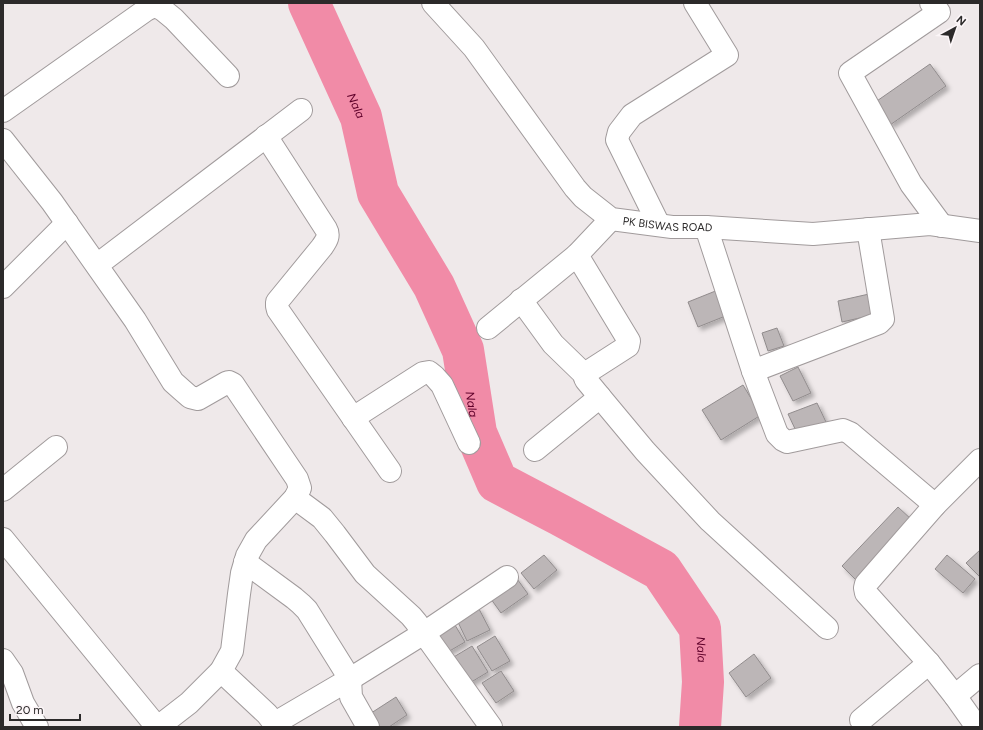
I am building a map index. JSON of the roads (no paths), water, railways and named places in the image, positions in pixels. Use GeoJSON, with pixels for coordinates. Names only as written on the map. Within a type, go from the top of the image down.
{"type":"FeatureCollection","features":[{"type":"Feature","properties":{"kind":"street","name":"PK BISWAS ROAD"},"geometry":{"type":"LineString","coordinates":[[433,3],[474,48],[575,188],[583,197],[611,219],[672,227],[706,227],[813,234],[930,224],[980,231]]}},
{"type":"Feature","properties":{"kind":"street"},"geometry":{"type":"LineString","coordinates":[[659,225],[617,140],[619,132],[632,115],[727,55],[695,3]]}},
{"type":"Feature","properties":{"kind":"street"},"geometry":{"type":"LineString","coordinates":[[931,3],[939,12],[850,72],[911,184],[942,226]]}},
{"type":"Feature","properties":{"kind":"street"},"geometry":{"type":"LineString","coordinates":[[3,111],[146,10],[154,6],[163,10],[174,20],[228,76]]}},
{"type":"Feature","properties":{"kind":"street"},"geometry":{"type":"LineString","coordinates":[[97,265],[301,110]]}},
{"type":"Feature","properties":{"kind":"street"},"geometry":{"type":"LineString","coordinates":[[266,136],[326,229],[328,235],[328,238],[322,247],[279,299],[277,302],[278,310],[390,471]]}},
{"type":"Feature","properties":{"kind":"street"},"geometry":{"type":"LineString","coordinates":[[3,140],[52,202],[136,320],[173,382],[190,397],[198,399],[226,383],[229,382],[233,384],[297,479],[300,488],[295,498],[256,540],[247,556],[238,594],[232,651],[221,670],[189,703],[157,727],[3,539]]}},
{"type":"Feature","properties":{"kind":"street"},"geometry":{"type":"LineString","coordinates":[[488,328],[577,255],[611,219]]}},
{"type":"Feature","properties":{"kind":"street"},"geometry":{"type":"LineString","coordinates":[[3,287],[67,223]]}},
{"type":"Feature","properties":{"kind":"street"},"geometry":{"type":"LineString","coordinates":[[706,227],[753,371],[777,434],[787,442],[843,430],[847,431],[935,505]]}},
{"type":"Feature","properties":{"kind":"street"},"geometry":{"type":"LineString","coordinates":[[753,371],[879,323],[882,320],[883,318],[868,229]]}},
{"type":"Feature","properties":{"kind":"street"},"geometry":{"type":"LineString","coordinates":[[577,255],[629,341],[628,346],[585,376]]}},
{"type":"Feature","properties":{"kind":"street"},"geometry":{"type":"LineString","coordinates":[[521,300],[553,344],[585,376],[586,380],[645,451],[710,521],[827,628]]}},
{"type":"Feature","properties":{"kind":"street"},"geometry":{"type":"LineString","coordinates":[[353,418],[423,373],[429,372],[442,385],[469,443]]}},
{"type":"Feature","properties":{"kind":"street"},"geometry":{"type":"LineString","coordinates":[[535,450],[600,397]]}},
{"type":"Feature","properties":{"kind":"street"},"geometry":{"type":"LineString","coordinates":[[3,490],[56,447]]}},
{"type":"Feature","properties":{"kind":"street"},"geometry":{"type":"LineString","coordinates":[[977,727],[929,663],[866,593],[865,588],[866,584],[935,505],[980,460]]}},
{"type":"Feature","properties":{"kind":"street"},"geometry":{"type":"LineString","coordinates":[[295,498],[322,518],[365,574],[411,616],[491,727]]}},
{"type":"Feature","properties":{"kind":"street"},"geometry":{"type":"LineString","coordinates":[[245,562],[307,610],[350,679],[351,697],[368,727]]}},
{"type":"Feature","properties":{"kind":"street"},"geometry":{"type":"LineString","coordinates":[[221,670],[276,725],[424,633],[507,577]]}},
{"type":"Feature","properties":{"kind":"street"},"geometry":{"type":"LineString","coordinates":[[3,660],[12,672],[23,703],[37,727]]}},
{"type":"Feature","properties":{"kind":"street"},"geometry":{"type":"LineString","coordinates":[[861,720],[929,663]]}},
{"type":"Feature","properties":{"kind":"street"},"geometry":{"type":"LineString","coordinates":[[955,696],[980,675]]}},
{"type":"Feature","properties":{"kind":"waterway","name":"Nala"},"geometry":{"type":"LineString","coordinates":[[309,3],[361,117],[378,193],[434,286],[463,350],[476,433],[497,482],[661,570],[700,628],[703,682],[700,727]]}}]}
